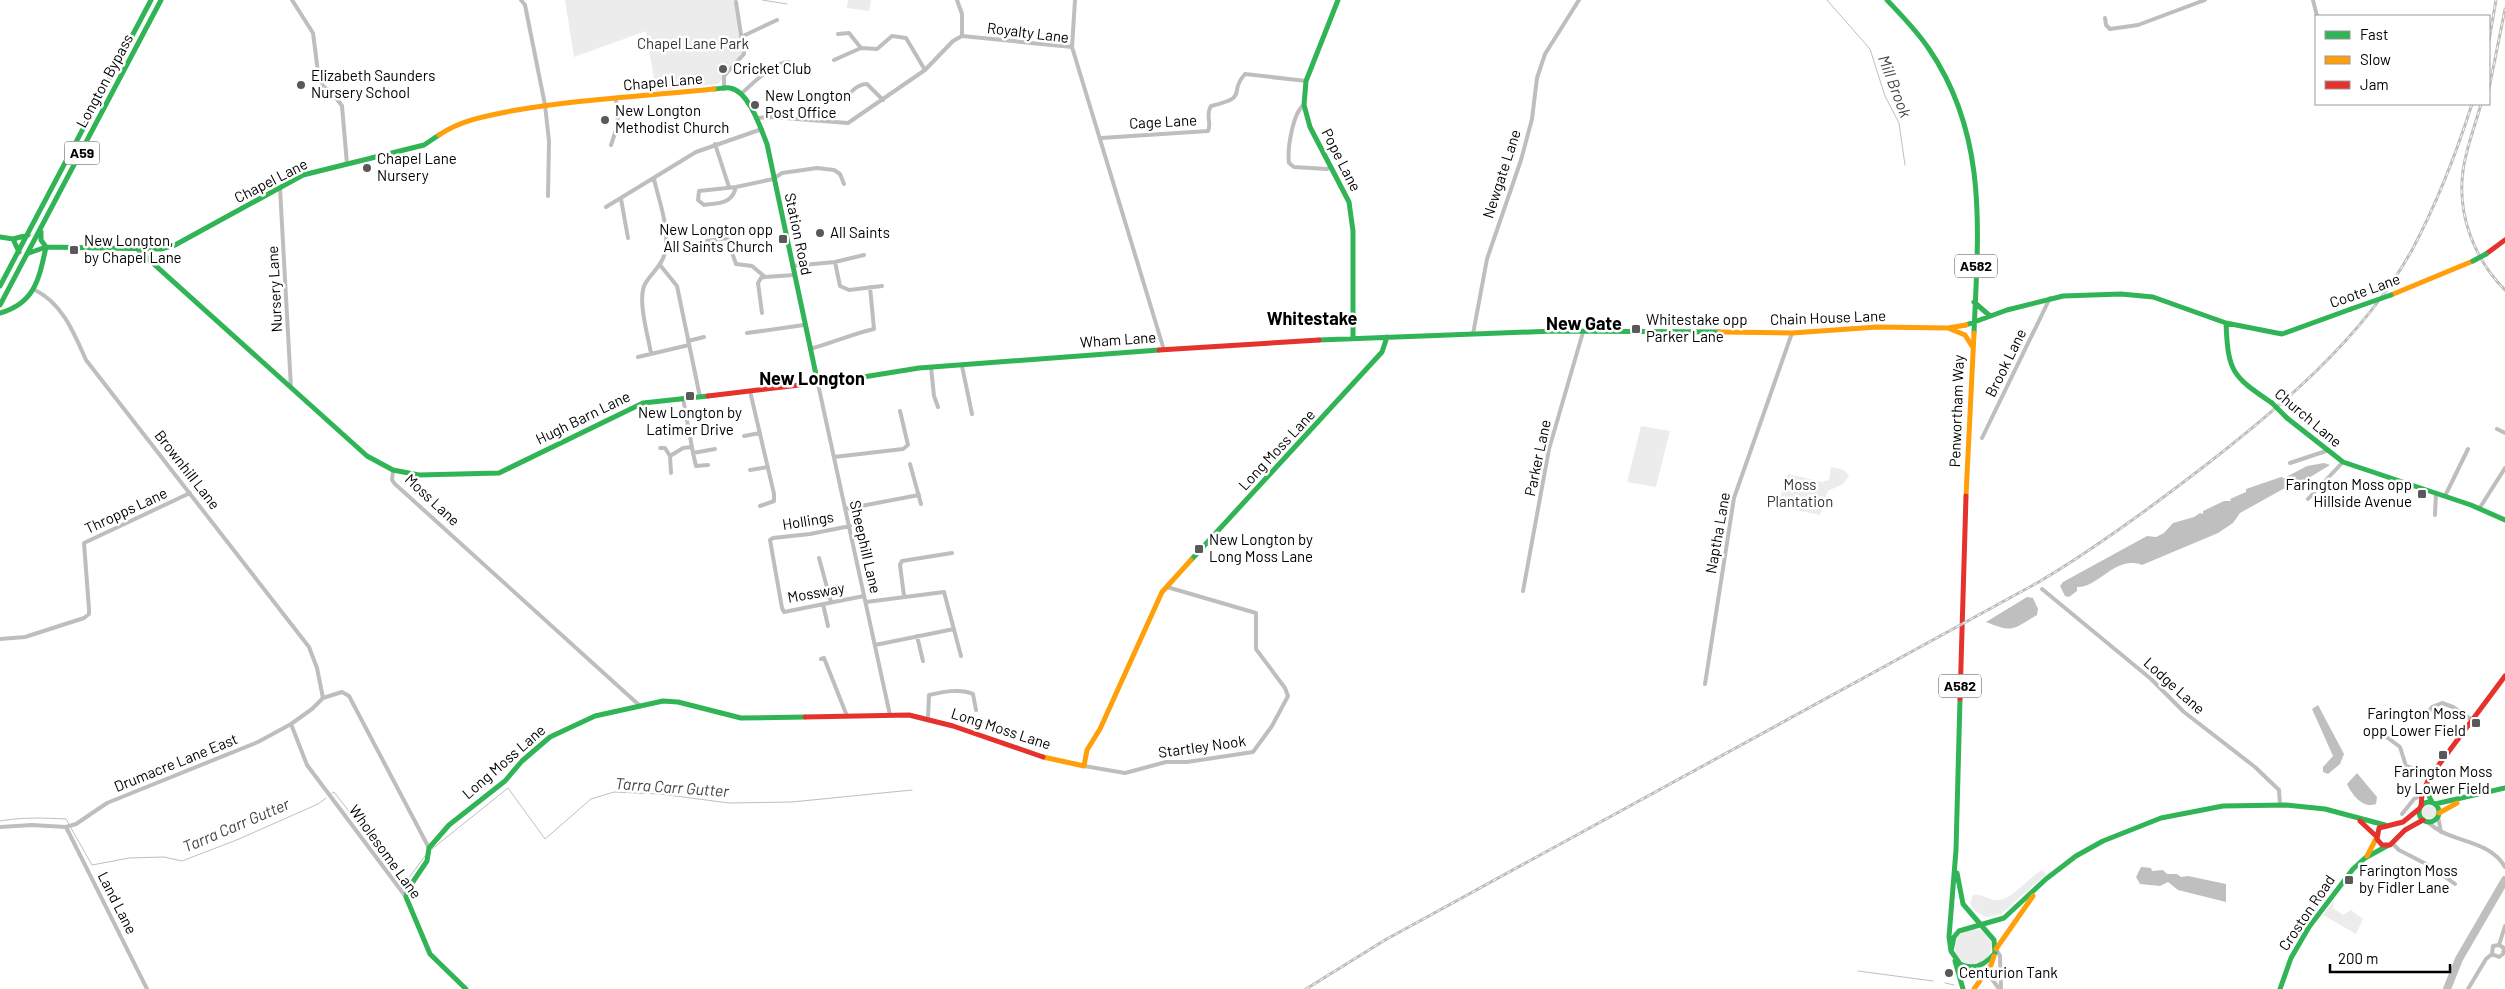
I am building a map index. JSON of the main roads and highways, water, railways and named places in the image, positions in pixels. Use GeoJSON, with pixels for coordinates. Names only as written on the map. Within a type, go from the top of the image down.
{"type":"FeatureCollection","features":[{"type":"Feature","properties":{"kind":"main road","name":"Longton Bypass"},"geometry":{"type":"LineString","coordinates":[[0,286],[151,0]]}},
{"type":"Feature","properties":{"kind":"main road","name":"Longton Bypass"},"geometry":{"type":"LineString","coordinates":[[0,305],[161,0]]}},
{"type":"Feature","properties":{"kind":"main road","name":"Pope Lane"},"geometry":{"type":"LineString","coordinates":[[1338,0],[1306,81],[1304,105],[1310,128],[1349,202],[1353,231],[1353,338]]}},
{"type":"Feature","properties":{"kind":"main road","name":"Penwortham Way"},"geometry":{"type":"LineString","coordinates":[[1887,0],[1916,31],[1940,66],[1962,112],[1972,145],[1978,181],[1979,221],[1972,346],[1956,850],[1949,938],[1951,951]]}},
{"type":"Feature","properties":{"kind":"main road","name":"Chapel Lane"},"geometry":{"type":"LineString","coordinates":[[46,247],[161,249],[175,245],[303,176],[424,145],[452,126],[477,118],[545,105],[616,98],[724,89],[734,89],[742,94]]}},
{"type":"Feature","properties":{"kind":"main road","name":"Station Road"},"geometry":{"type":"LineString","coordinates":[[742,94],[762,129],[769,151],[773,179],[818,384]]}},
{"type":"Feature","properties":{"kind":"main road"},"geometry":{"type":"LineString","coordinates":[[0,313],[23,304],[35,290],[46,247],[40,236],[53,207]]}},
{"type":"Feature","properties":{"kind":"main road"},"geometry":{"type":"LineString","coordinates":[[0,237],[13,239],[28,235]]}},
{"type":"Feature","properties":{"kind":"main road"},"geometry":{"type":"LineString","coordinates":[[13,239],[19,252]]}},
{"type":"Feature","properties":{"kind":"main road","name":"Coote Lane"},"geometry":{"type":"LineString","coordinates":[[2226,323],[2282,334],[2295,331],[2391,295],[2473,261],[2505,240]]}},
{"type":"Feature","properties":{"kind":"main road"},"geometry":{"type":"LineString","coordinates":[[29,253],[46,247]]}},
{"type":"Feature","properties":{"kind":"main road","name":"Moss Lane"},"geometry":{"type":"LineString","coordinates":[[136,248],[367,456],[393,470]]}},
{"type":"Feature","properties":{"kind":"main road","name":"Chain House Lane"},"geometry":{"type":"LineString","coordinates":[[1421,335],[1583,332],[1792,333],[1877,327],[1948,328],[1973,324],[1990,316],[2050,298],[2072,295],[2144,296],[2167,301],[2226,323]]}},
{"type":"Feature","properties":{"kind":"main road"},"geometry":{"type":"LineString","coordinates":[[1974,302],[1990,316]]}},
{"type":"Feature","properties":{"kind":"main road","name":"Church Lane"},"geometry":{"type":"LineString","coordinates":[[2226,323],[2228,359],[2232,372],[2326,451],[2343,462],[2445,496],[2505,520]]}},
{"type":"Feature","properties":{"kind":"main road"},"geometry":{"type":"LineString","coordinates":[[1948,328],[1965,335],[1972,346]]}},
{"type":"Feature","properties":{"kind":"main road","name":"Wham Lane"},"geometry":{"type":"LineString","coordinates":[[818,384],[931,367],[1164,350],[1421,335]]}},
{"type":"Feature","properties":{"kind":"main road","name":"Long Moss Lane"},"geometry":{"type":"LineString","coordinates":[[406,897],[408,889],[427,861],[430,848],[449,825],[505,781],[522,761],[550,737],[595,716],[639,705],[678,702],[741,718],[847,716],[928,718],[999,743],[1084,766],[1087,750],[1100,730],[1149,617],[1162,592],[1382,352],[1388,337]]}},
{"type":"Feature","properties":{"kind":"main road","name":"Hugh Barn Lane"},"geometry":{"type":"LineString","coordinates":[[393,470],[419,476],[499,473],[643,403],[818,384]]}},
{"type":"Feature","properties":{"kind":"main road"},"geometry":{"type":"LineString","coordinates":[[2425,821],[2420,808],[2422,796],[2429,778],[2505,676]]}},
{"type":"Feature","properties":{"kind":"main road"},"geometry":{"type":"LineString","coordinates":[[2425,788],[2434,803],[2438,815]]}},
{"type":"Feature","properties":{"kind":"main road"},"geometry":{"type":"LineString","coordinates":[[2376,837],[2378,830],[2386,825],[2406,820],[2420,808],[2434,803],[2464,799],[2505,788]]}},
{"type":"Feature","properties":{"kind":"main road","name":"Croston Road"},"geometry":{"type":"LineString","coordinates":[[2365,858],[2392,843],[2408,828],[2438,815],[2464,799]]}},
{"type":"Feature","properties":{"kind":"main road"},"geometry":{"type":"LineString","coordinates":[[1951,951],[1952,941],[1958,932],[1968,927],[2004,918],[2046,880],[2087,849],[2148,823],[2213,808],[2280,805],[2316,808],[2352,816],[2371,823],[2386,825],[2394,829],[2392,843],[2380,844],[2376,837],[2352,816]]}},
{"type":"Feature","properties":{"kind":"main road","name":"Croston Road"},"geometry":{"type":"LineString","coordinates":[[2280,989],[2291,958],[2309,928],[2353,869],[2365,858],[2373,847],[2376,837]]}},
{"type":"Feature","properties":{"kind":"main road","name":"Penwortham Way"},"geometry":{"type":"LineString","coordinates":[[1956,850],[1961,896],[1968,913],[1981,925]]}},
{"type":"Feature","properties":{"kind":"main road"},"geometry":{"type":"LineString","coordinates":[[1954,960],[1964,967],[1984,964],[1996,950],[2016,917],[2046,880]]}},
{"type":"Feature","properties":{"kind":"main road","name":"Wholesome Lane"},"geometry":{"type":"LineString","coordinates":[[406,897],[430,954],[466,989]]}},
{"type":"Feature","properties":{"kind":"main road","name":"A582"},"geometry":{"type":"LineString","coordinates":[[1981,925],[1992,938],[1996,950]]}},
{"type":"Feature","properties":{"kind":"main road"},"geometry":{"type":"LineString","coordinates":[[1974,989],[1992,961],[1996,950]]}},
{"type":"Feature","properties":{"kind":"main road","name":"A582"},"geometry":{"type":"LineString","coordinates":[[1951,951],[1954,960]]}},
{"type":"Feature","properties":{"kind":"main road"},"geometry":{"type":"LineString","coordinates":[[1954,960],[1961,975],[1963,989]]}},
{"type":"Feature","properties":{"kind":"waterway"},"geometry":{"type":"LineString","coordinates":[[762,0],[787,4]]}},
{"type":"Feature","properties":{"kind":"waterway","name":"Mill Brook"},"geometry":{"type":"LineString","coordinates":[[1827,0],[1870,49],[1885,96],[1899,123],[1905,165]]}},
{"type":"Feature","properties":{"kind":"waterway","name":"Tarra Carr Gutter"},"geometry":{"type":"LineString","coordinates":[[432,849],[508,788],[545,839],[591,799],[614,792],[660,794],[729,803],[792,802],[912,790]]}},
{"type":"Feature","properties":{"kind":"waterway","name":"Tarra Carr Gutter"},"geometry":{"type":"LineString","coordinates":[[332,793],[334,792],[405,883],[425,856]]}},
{"type":"Feature","properties":{"kind":"waterway","name":"Tarra Carr Gutter"},"geometry":{"type":"LineString","coordinates":[[71,828],[92,865],[129,858],[164,857],[182,861],[239,839],[318,804],[326,798]]}},
{"type":"Feature","properties":{"kind":"waterway","name":"Tarra Carr Gutter"},"geometry":{"type":"LineString","coordinates":[[0,821],[25,818],[66,819],[69,824]]}},
{"type":"Feature","properties":{"kind":"waterway"},"geometry":{"type":"LineString","coordinates":[[2447,989],[2459,959],[2505,880]]}},
{"type":"Feature","properties":{"kind":"waterway"},"geometry":{"type":"LineString","coordinates":[[1858,971],[1933,981]]}},
{"type":"Feature","properties":{"kind":"waterway"},"geometry":{"type":"LineString","coordinates":[[1945,983],[1954,985]]}},
{"type":"Feature","properties":{"kind":"railway"},"geometry":{"type":"LineString","coordinates":[[2490,35],[2496,0]]}},
{"type":"Feature","properties":{"kind":"railway"},"geometry":{"type":"LineString","coordinates":[[2490,84],[2505,9]]}},
{"type":"Feature","properties":{"kind":"railway"},"geometry":{"type":"LineString","coordinates":[[1306,989],[1385,940],[2037,583],[2099,544],[2178,486],[2288,398],[2369,314],[2392,283],[2412,250],[2430,214],[2472,105]]}},
{"type":"Feature","properties":{"kind":"railway"},"geometry":{"type":"LineString","coordinates":[[2481,105],[2464,162],[2462,187],[2465,219],[2477,250],[2494,278],[2505,290]]}},
{"type":"Feature","properties":{"kind":"place","name":"Cricket Club"},"geometry":{"type":"Point","coordinates":[723,69]}},
{"type":"Feature","properties":{"kind":"place","name":"Elizabeth Saunders Nursery School"},"geometry":{"type":"Point","coordinates":[301,85]}},
{"type":"Feature","properties":{"kind":"place","name":"New Longton Post Office"},"geometry":{"type":"Point","coordinates":[755,105]}},
{"type":"Feature","properties":{"kind":"place","name":"New Longton Methodist Church"},"geometry":{"type":"Point","coordinates":[605,120]}},
{"type":"Feature","properties":{"kind":"place","name":"Chapel Lane Nursery"},"geometry":{"type":"Point","coordinates":[367,168]}},
{"type":"Feature","properties":{"kind":"place","name":"All Saints"},"geometry":{"type":"Point","coordinates":[820,233]}},
{"type":"Feature","properties":{"kind":"place","name":"New Longton opp All Saints Church"},"geometry":{"type":"Point","coordinates":[783,239]}},
{"type":"Feature","properties":{"kind":"place","name":"New Longton, by Chapel Lane"},"geometry":{"type":"Point","coordinates":[74,250]}},
{"type":"Feature","properties":{"kind":"place","name":"Whitestake opp Parker Lane"},"geometry":{"type":"Point","coordinates":[1636,329]}},
{"type":"Feature","properties":{"kind":"place","name":"New Longton by Latimer Drive"},"geometry":{"type":"Point","coordinates":[690,396]}},
{"type":"Feature","properties":{"kind":"place","name":"Farington Moss opp Hillside Avenue"},"geometry":{"type":"Point","coordinates":[2422,494]}},
{"type":"Feature","properties":{"kind":"place","name":"New Longton by Long Moss Lane"},"geometry":{"type":"Point","coordinates":[1199,549]}},
{"type":"Feature","properties":{"kind":"place","name":"Farington Moss opp Lower Field"},"geometry":{"type":"Point","coordinates":[2476,723]}},
{"type":"Feature","properties":{"kind":"place","name":"Farington Moss by Lower Field"},"geometry":{"type":"Point","coordinates":[2443,755]}},
{"type":"Feature","properties":{"kind":"place","name":"Farington Moss by Fidler Lane"},"geometry":{"type":"Point","coordinates":[2349,880]}},
{"type":"Feature","properties":{"kind":"place","name":"Centurion Tank"},"geometry":{"type":"Point","coordinates":[1949,973]}},
{"type":"Feature","properties":{"kind":"district","name":"Whitestake"},"geometry":{"type":"Point","coordinates":[1312,319]}},
{"type":"Feature","properties":{"kind":"district","name":"New Gate"},"geometry":{"type":"Point","coordinates":[1584,324]}},
{"type":"Feature","properties":{"kind":"district","name":"New Longton"},"geometry":{"type":"Point","coordinates":[812,379]}},
{"type":"Feature","properties":{"kind":"park label","name":"Chapel Lane Park"},"geometry":{"type":"Point","coordinates":[693,44]}},
{"type":"Feature","properties":{"kind":"park label","name":"Moss Plantation"},"geometry":{"type":"Point","coordinates":[1800,494]}}]}
